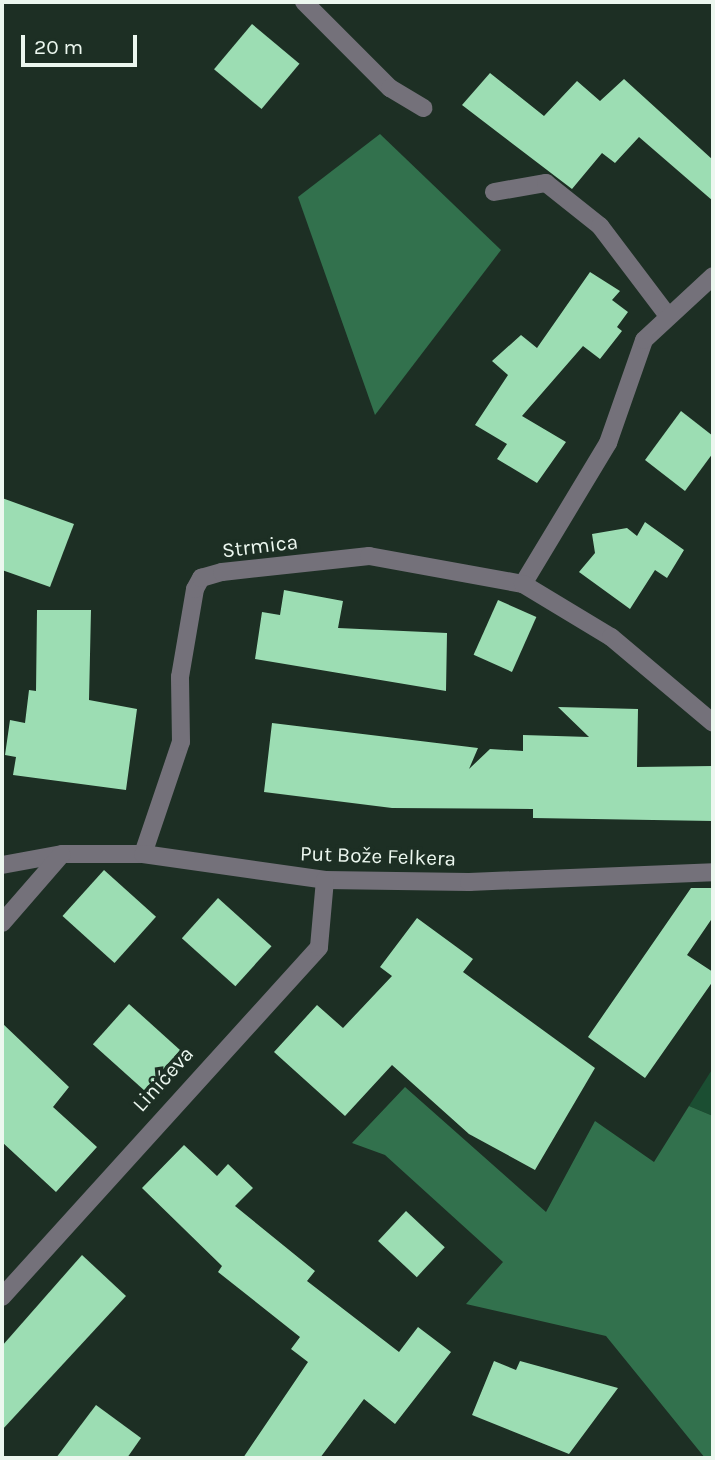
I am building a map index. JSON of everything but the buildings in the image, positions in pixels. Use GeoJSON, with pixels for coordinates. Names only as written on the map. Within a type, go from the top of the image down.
{"type":"FeatureCollection","features":[{"type":"Feature","properties":{"kind":"street"},"geometry":{"type":"LineString","coordinates":[[304,2],[390,88],[423,108]]}},
{"type":"Feature","properties":{"kind":"street"},"geometry":{"type":"LineString","coordinates":[[494,192],[546,183],[600,226],[668,316]]}},
{"type":"Feature","properties":{"kind":"street"},"geometry":{"type":"LineString","coordinates":[[523,584],[608,443],[644,340],[713,276]]}},
{"type":"Feature","properties":{"kind":"street","name":"Strmica"},"geometry":{"type":"LineString","coordinates":[[143,854],[181,742],[185,627],[201,578],[369,556],[523,584],[611,637],[713,723]]}},
{"type":"Feature","properties":{"kind":"street"},"geometry":{"type":"LineString","coordinates":[[2,923],[62,854]]}},
{"type":"Feature","properties":{"kind":"street","name":"Put Bože Felkera"},"geometry":{"type":"LineString","coordinates":[[2,865],[62,854],[143,854],[326,880],[469,882],[713,872]]}},
{"type":"Feature","properties":{"kind":"street","name":"Linićeva"},"geometry":{"type":"LineString","coordinates":[[2,1297],[319,947],[326,880]]}},
{"type":"Feature","properties":{"kind":"green space"},"geometry":{"type":"Polygon","coordinates":[[[380,134],[501,250],[375,415],[298,197],[380,134]]]}},
{"type":"Feature","properties":{"kind":"green space"},"geometry":{"type":"Polygon","coordinates":[[[713,1068],[713,1116],[689,1106],[713,1068]]]}},
{"type":"Feature","properties":{"kind":"green space"},"geometry":{"type":"Polygon","coordinates":[[[405,1087],[546,1212],[595,1121],[654,1162],[689,1106],[713,1116],[713,1458],[705,1458],[606,1336],[466,1304],[503,1262],[385,1155],[352,1143],[405,1087]]]}}]}
